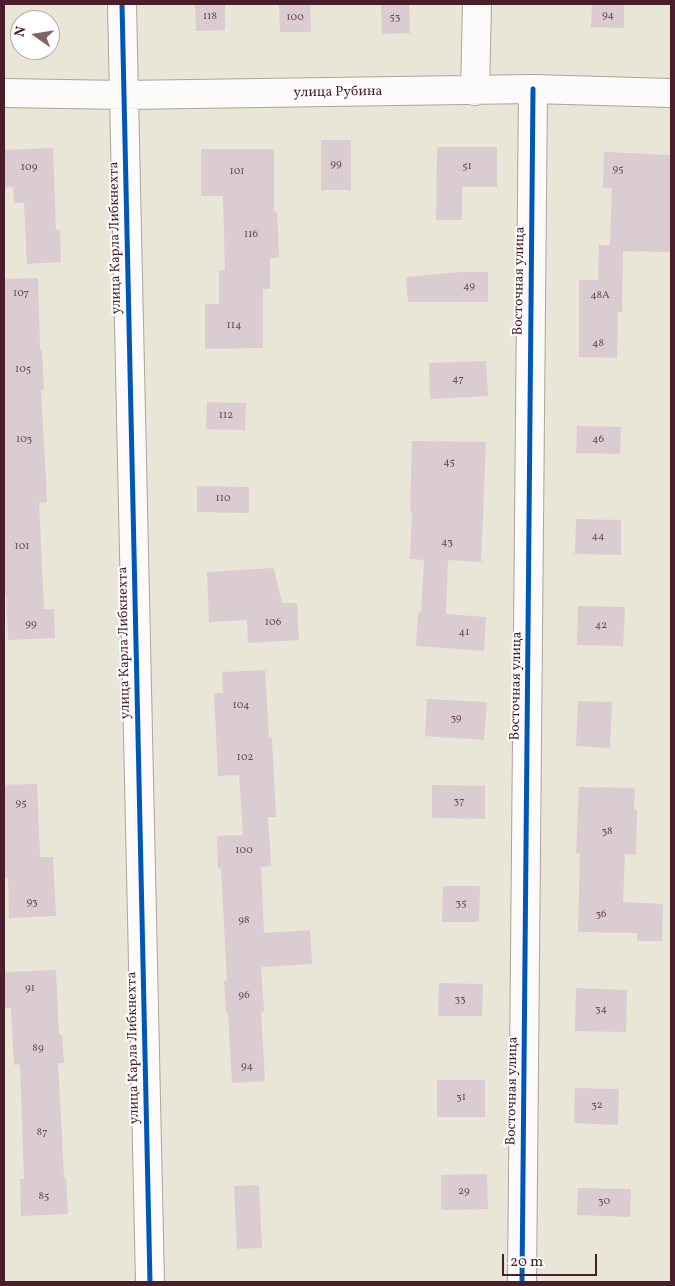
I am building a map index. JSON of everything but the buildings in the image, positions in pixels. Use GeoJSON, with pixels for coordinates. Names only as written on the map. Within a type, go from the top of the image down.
{"type":"FeatureCollection","features":[{"type":"Feature","properties":{"kind":"street","name":"улица Карла Либкнехта"},"geometry":{"type":"LineString","coordinates":[[122,4],[150,1282]]}},
{"type":"Feature","properties":{"kind":"street"},"geometry":{"type":"LineString","coordinates":[[474,91],[477,4]]}},
{"type":"Feature","properties":{"kind":"street","name":"улица Рубина"},"geometry":{"type":"LineString","coordinates":[[4,93],[124,95],[533,89],[671,93]]}},
{"type":"Feature","properties":{"kind":"street","name":"Восточная улица"},"geometry":{"type":"LineString","coordinates":[[522,1282],[533,89]]}},
{"type":"Feature","properties":{"kind":"cycle path"},"geometry":{"type":"LineString","coordinates":[[122,4],[150,1282]]}},
{"type":"Feature","properties":{"kind":"cycle path"},"geometry":{"type":"LineString","coordinates":[[522,1282],[533,89]]}}]}
